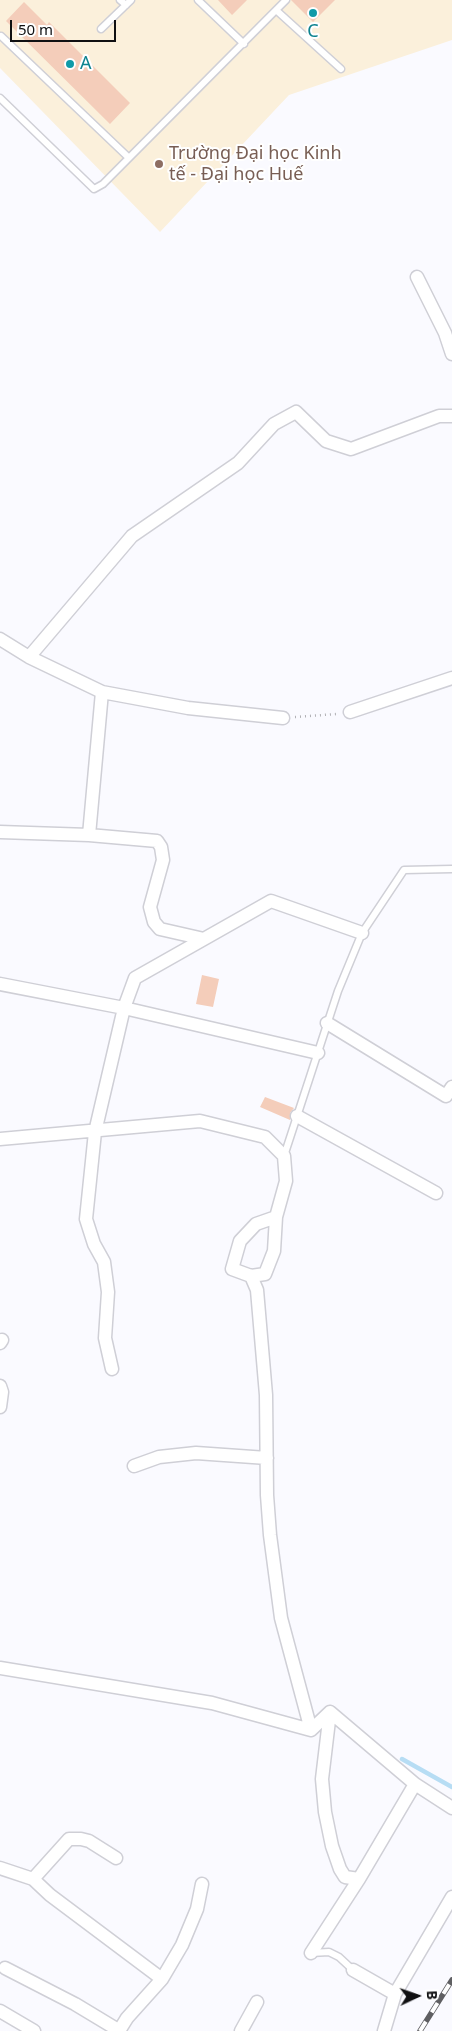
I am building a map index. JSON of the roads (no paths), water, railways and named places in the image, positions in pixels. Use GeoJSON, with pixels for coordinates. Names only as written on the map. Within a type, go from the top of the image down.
{"type":"FeatureCollection","features":[{"type":"Feature","properties":{"kind":"street"},"geometry":{"type":"LineString","coordinates":[[417,277],[445,333],[452,354]]}},
{"type":"Feature","properties":{"kind":"street"},"geometry":{"type":"LineString","coordinates":[[29,657],[132,536],[238,463],[274,424],[296,412],[326,441],[351,449],[439,416],[452,416]]}},
{"type":"Feature","properties":{"kind":"street"},"geometry":{"type":"LineString","coordinates":[[0,639],[29,657],[102,692],[188,708],[283,718]]}},
{"type":"Feature","properties":{"kind":"street"},"geometry":{"type":"LineString","coordinates":[[350,712],[452,678]]}},
{"type":"Feature","properties":{"kind":"street"},"geometry":{"type":"LineString","coordinates":[[88,836],[102,692]]}},
{"type":"Feature","properties":{"kind":"street"},"geometry":{"type":"LineString","coordinates":[[0,832],[88,836],[157,842],[161,847],[163,860],[150,906],[154,922],[160,929],[204,939]]}},
{"type":"Feature","properties":{"kind":"street"},"geometry":{"type":"LineString","coordinates":[[112,1370],[105,1338],[108,1292],[104,1262],[94,1244],[86,1219],[95,1132],[124,1008],[135,978],[271,901],[362,933]]}},
{"type":"Feature","properties":{"kind":"street"},"geometry":{"type":"LineString","coordinates":[[0,984],[124,1008],[318,1053]]}},
{"type":"Feature","properties":{"kind":"street"},"geometry":{"type":"LineString","coordinates":[[327,1024],[446,1096],[452,1087]]}},
{"type":"Feature","properties":{"kind":"street"},"geometry":{"type":"LineString","coordinates":[[297,1116],[436,1193]]}},
{"type":"Feature","properties":{"kind":"street"},"geometry":{"type":"LineString","coordinates":[[0,1139],[95,1132],[200,1121],[265,1137],[284,1156],[286,1181],[276,1217],[274,1251],[265,1274],[251,1276],[232,1269],[240,1242],[256,1224],[276,1217]]}},
{"type":"Feature","properties":{"kind":"street"},"geometry":{"type":"LineString","coordinates":[[251,1276],[258,1299],[266,1395],[270,1535],[281,1618],[311,1730]]}},
{"type":"Feature","properties":{"kind":"street"},"geometry":{"type":"LineString","coordinates":[[0,1386],[2,1392],[0,1407]]}},
{"type":"Feature","properties":{"kind":"street"},"geometry":{"type":"LineString","coordinates":[[134,1466],[158,1457],[196,1453],[267,1458]]}},
{"type":"Feature","properties":{"kind":"street"},"geometry":{"type":"LineString","coordinates":[[0,1668],[212,1703],[311,1730]]}},
{"type":"Feature","properties":{"kind":"street"},"geometry":{"type":"LineString","coordinates":[[311,1730],[330,1712]]}},
{"type":"Feature","properties":{"kind":"street"},"geometry":{"type":"LineString","coordinates":[[330,1712],[415,1784],[452,1808]]}},
{"type":"Feature","properties":{"kind":"street"},"geometry":{"type":"LineString","coordinates":[[330,1712],[322,1779],[325,1812],[340,1870],[345,1877],[360,1879]]}},
{"type":"Feature","properties":{"kind":"street"},"geometry":{"type":"LineString","coordinates":[[311,1953],[360,1879],[415,1784]]}},
{"type":"Feature","properties":{"kind":"street"},"geometry":{"type":"LineString","coordinates":[[33,1879],[69,1839],[81,1838],[89,1841],[116,1858]]}},
{"type":"Feature","properties":{"kind":"street"},"geometry":{"type":"LineString","coordinates":[[0,1868],[33,1879],[50,1895],[162,1979]]}},
{"type":"Feature","properties":{"kind":"street"},"geometry":{"type":"LineString","coordinates":[[5,1968],[67,1999],[118,2031],[162,1979],[192,1924],[202,1884]]}},
{"type":"Feature","properties":{"kind":"street"},"geometry":{"type":"LineString","coordinates":[[384,2031],[395,1994],[452,1897]]}},
{"type":"Feature","properties":{"kind":"street"},"geometry":{"type":"LineString","coordinates":[[353,1970],[395,1994]]}},
{"type":"Feature","properties":{"kind":"street"},"geometry":{"type":"LineString","coordinates":[[241,2031],[257,2002]]}},
{"type":"Feature","properties":{"kind":"street"},"geometry":{"type":"LineString","coordinates":[[0,2011],[34,2031]]}},
{"type":"Feature","properties":{"kind":"lane"},"geometry":{"type":"LineString","coordinates":[[101,29],[129,3],[120,0]]}},
{"type":"Feature","properties":{"kind":"lane"},"geometry":{"type":"LineString","coordinates":[[198,0],[244,44]]}},
{"type":"Feature","properties":{"kind":"lane"},"geometry":{"type":"LineString","coordinates":[[0,98],[94,188],[103,184],[286,0]]}},
{"type":"Feature","properties":{"kind":"lane"},"geometry":{"type":"LineString","coordinates":[[276,10],[341,69]]}},
{"type":"Feature","properties":{"kind":"lane"},"geometry":{"type":"LineString","coordinates":[[2,36],[128,158]]}},
{"type":"Feature","properties":{"kind":"lane"},"geometry":{"type":"LineString","coordinates":[[284,1156],[327,1024],[362,933],[404,870],[452,869]]}},
{"type":"Feature","properties":{"kind":"lane"},"geometry":{"type":"LineString","coordinates":[[311,1953],[329,1952],[339,1956],[353,1970]]}},
{"type":"Feature","properties":{"kind":"waterway"},"geometry":{"type":"LineString","coordinates":[[402,1759],[452,1787]]}},
{"type":"Feature","properties":{"kind":"railway"},"geometry":{"type":"LineString","coordinates":[[420,2031],[452,1980]]}},
{"type":"Feature","properties":{"kind":"place","name":"C"},"geometry":{"type":"Point","coordinates":[313,13]}},
{"type":"Feature","properties":{"kind":"place","name":"A"},"geometry":{"type":"Point","coordinates":[70,64]}},
{"type":"Feature","properties":{"kind":"place","name":"Trường Đại học Kinh tế - Đại học Huế"},"geometry":{"type":"Point","coordinates":[159,164]}}]}
